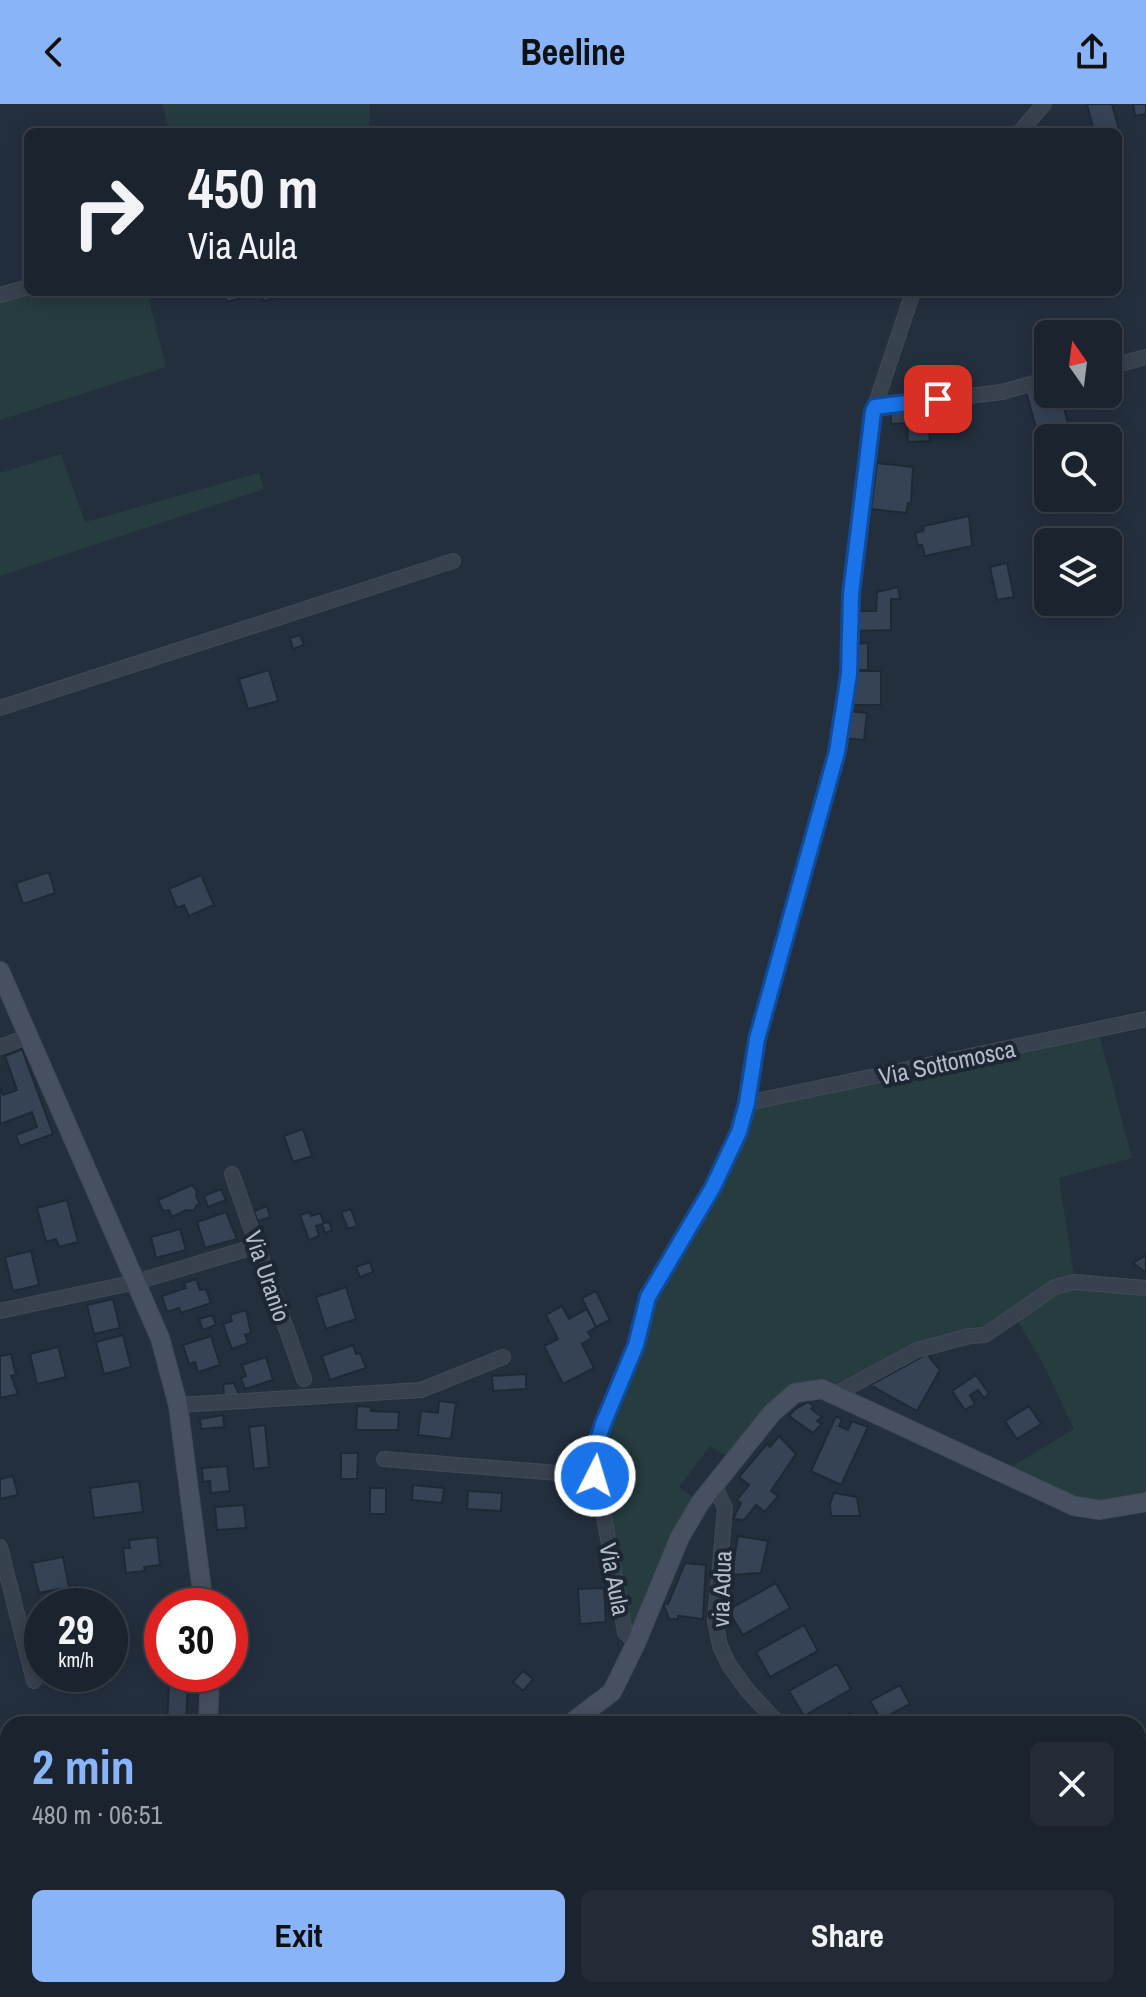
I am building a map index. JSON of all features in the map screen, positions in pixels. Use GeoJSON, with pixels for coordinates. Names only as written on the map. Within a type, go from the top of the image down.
{"type":"FeatureCollection","features":[{"type":"Feature","properties":{"kind":"main road"},"geometry":{"type":"LineString","coordinates":[[0,971],[160,1338],[178,1405],[202,1588]]}},
{"type":"Feature","properties":{"kind":"main road"},"geometry":{"type":"LineString","coordinates":[[580,1716],[612,1692],[680,1537],[714,1484],[772,1413],[795,1393],[822,1389],[836,1394],[1074,1506],[1100,1510],[1146,1502]]}},
{"type":"Feature","properties":{"kind":"main road"},"geometry":{"type":"LineString","coordinates":[[208,1716],[209,1692]]}},
{"type":"Feature","properties":{"kind":"street"},"geometry":{"type":"LineString","coordinates":[[1023,128],[1044,104]]}},
{"type":"Feature","properties":{"kind":"street"},"geometry":{"type":"LineString","coordinates":[[0,295],[24,288]]}},
{"type":"Feature","properties":{"kind":"street","name":"Via Aula"},"geometry":{"type":"LineString","coordinates":[[636,1643],[625,1632],[593,1456],[636,1345],[648,1297],[713,1187],[739,1132],[747,1103],[760,1026],[837,752],[849,674],[851,594],[875,407],[912,296]]}},
{"type":"Feature","properties":{"kind":"street"},"geometry":{"type":"LineString","coordinates":[[1122,363],[1146,357]]}},
{"type":"Feature","properties":{"kind":"street"},"geometry":{"type":"LineString","coordinates":[[875,407],[1002,392],[1034,383]]}},
{"type":"Feature","properties":{"kind":"street"},"geometry":{"type":"LineString","coordinates":[[0,708],[453,561]]}},
{"type":"Feature","properties":{"kind":"street","name":"Via Sottomosca"},"geometry":{"type":"LineString","coordinates":[[747,1103],[1146,1019]]}},
{"type":"Feature","properties":{"kind":"street"},"geometry":{"type":"LineString","coordinates":[[0,1047],[29,1036]]}},
{"type":"Feature","properties":{"kind":"street","name":"Via Uranio"},"geometry":{"type":"LineString","coordinates":[[232,1174],[304,1379]]}},
{"type":"Feature","properties":{"kind":"street"},"geometry":{"type":"LineString","coordinates":[[0,1311],[136,1282],[257,1246]]}},
{"type":"Feature","properties":{"kind":"street"},"geometry":{"type":"LineString","coordinates":[[836,1394],[917,1350],[985,1335],[1055,1287],[1075,1282],[1146,1288]]}},
{"type":"Feature","properties":{"kind":"street"},"geometry":{"type":"LineString","coordinates":[[178,1405],[421,1390],[503,1357]]}},
{"type":"Feature","properties":{"kind":"street"},"geometry":{"type":"LineString","coordinates":[[384,1459],[595,1476]]}},
{"type":"Feature","properties":{"kind":"street","name":"via Adua"},"geometry":{"type":"LineString","coordinates":[[714,1484],[725,1508],[715,1621],[720,1646],[748,1691],[771,1716]]}},
{"type":"Feature","properties":{"kind":"street"},"geometry":{"type":"LineString","coordinates":[[0,1547],[24,1642]]}},
{"type":"Feature","properties":{"kind":"green space"},"geometry":{"type":"Polygon","coordinates":[[[162,104],[370,104],[369,128],[169,128],[162,104]]]}},
{"type":"Feature","properties":{"kind":"green space"},"geometry":{"type":"Polygon","coordinates":[[[24,292],[24,296],[148,296],[166,367],[0,420],[0,295],[24,292]]]}},
{"type":"Feature","properties":{"kind":"green space"},"geometry":{"type":"Polygon","coordinates":[[[61,454],[85,522],[259,473],[264,489],[0,576],[0,473],[61,454]]]}},
{"type":"Feature","properties":{"kind":"green space"},"geometry":{"type":"Polygon","coordinates":[[[1098,1030],[1132,1158],[1059,1178],[1075,1281],[1146,1288],[1146,1502],[1100,1510],[1001,1473],[1074,1429],[1042,1362],[1014,1315],[985,1335],[946,1342],[836,1394],[795,1393],[734,1460],[710,1446],[679,1487],[700,1503],[636,1643],[625,1632],[595,1476],[603,1424],[648,1297],[713,1187],[747,1103],[1098,1030]]]}},
{"type":"Feature","properties":{"kind":"building"},"geometry":{"type":"Polygon","coordinates":[[[1087,104],[1112,104],[1119,128],[1093,128],[1087,104]]]}},
{"type":"Feature","properties":{"kind":"building"},"geometry":{"type":"Polygon","coordinates":[[[1133,104],[1146,104],[1146,114],[1135,116],[1133,104]]]}},
{"type":"Feature","properties":{"kind":"building"},"geometry":{"type":"Polygon","coordinates":[[[225,296],[240,296],[241,298],[227,302],[225,296]]]}},
{"type":"Feature","properties":{"kind":"building"},"geometry":{"type":"Polygon","coordinates":[[[262,296],[278,296],[278,297],[263,301],[262,296]]]}},
{"type":"Feature","properties":{"kind":"building"},"geometry":{"type":"Polygon","coordinates":[[[1034,386],[1034,408],[1064,408],[1068,424],[1035,424],[1025,388],[1034,386]]]}},
{"type":"Feature","properties":{"kind":"building"},"geometry":{"type":"Polygon","coordinates":[[[924,410],[925,430],[929,430],[930,441],[908,442],[907,423],[891,424],[891,412],[924,410]]]}},
{"type":"Feature","properties":{"kind":"building"},"geometry":{"type":"Polygon","coordinates":[[[877,463],[913,467],[911,504],[908,503],[906,513],[871,509],[877,463]]]}},
{"type":"Feature","properties":{"kind":"building"},"geometry":{"type":"Polygon","coordinates":[[[969,516],[972,546],[925,556],[922,545],[918,546],[915,533],[923,531],[924,526],[969,516]]]}},
{"type":"Feature","properties":{"kind":"building"},"geometry":{"type":"Polygon","coordinates":[[[1007,563],[1014,597],[997,600],[990,567],[1007,563]]]}},
{"type":"Feature","properties":{"kind":"building"},"geometry":{"type":"Polygon","coordinates":[[[898,587],[900,599],[891,599],[891,630],[853,631],[854,611],[876,611],[877,592],[898,587]]]}},
{"type":"Feature","properties":{"kind":"building"},"geometry":{"type":"Polygon","coordinates":[[[300,635],[304,645],[293,649],[290,638],[300,635]]]}},
{"type":"Feature","properties":{"kind":"building"},"geometry":{"type":"Polygon","coordinates":[[[868,643],[868,670],[852,670],[852,644],[868,643]]]}},
{"type":"Feature","properties":{"kind":"building"},"geometry":{"type":"Polygon","coordinates":[[[269,670],[278,701],[248,709],[239,679],[269,670]]]}},
{"type":"Feature","properties":{"kind":"building"},"geometry":{"type":"Polygon","coordinates":[[[854,671],[881,671],[881,705],[854,705],[854,671]]]}},
{"type":"Feature","properties":{"kind":"building"},"geometry":{"type":"Polygon","coordinates":[[[847,711],[867,713],[864,740],[844,738],[847,711]]]}},
{"type":"Feature","properties":{"kind":"building"},"geometry":{"type":"Polygon","coordinates":[[[49,872],[55,893],[23,904],[16,883],[49,872]]]}},
{"type":"Feature","properties":{"kind":"building"},"geometry":{"type":"Polygon","coordinates":[[[201,875],[214,905],[189,916],[184,905],[177,908],[169,889],[201,875]]]}},
{"type":"Feature","properties":{"kind":"building"},"geometry":{"type":"Polygon","coordinates":[[[22,1049],[53,1134],[20,1146],[16,1135],[37,1127],[32,1112],[0,1124],[0,1086],[3,1095],[17,1090],[5,1056],[22,1049]]]}},
{"type":"Feature","properties":{"kind":"building"},"geometry":{"type":"Polygon","coordinates":[[[303,1129],[312,1156],[293,1162],[284,1136],[303,1129]]]}},
{"type":"Feature","properties":{"kind":"building"},"geometry":{"type":"Polygon","coordinates":[[[192,1185],[200,1204],[194,1211],[186,1210],[172,1217],[169,1210],[163,1211],[158,1200],[192,1185]]]}},
{"type":"Feature","properties":{"kind":"building"},"geometry":{"type":"Polygon","coordinates":[[[221,1189],[226,1200],[208,1207],[204,1196],[221,1189]]]}},
{"type":"Feature","properties":{"kind":"building"},"geometry":{"type":"Polygon","coordinates":[[[67,1200],[78,1242],[59,1247],[56,1239],[46,1242],[37,1208],[67,1200]]]}},
{"type":"Feature","properties":{"kind":"building"},"geometry":{"type":"Polygon","coordinates":[[[267,1206],[270,1217],[258,1221],[254,1211],[267,1206]]]}},
{"type":"Feature","properties":{"kind":"building"},"geometry":{"type":"Polygon","coordinates":[[[351,1209],[357,1226],[348,1229],[341,1212],[351,1209]]]}},
{"type":"Feature","properties":{"kind":"building"},"geometry":{"type":"Polygon","coordinates":[[[226,1212],[237,1239],[205,1248],[197,1222],[226,1212]]]}},
{"type":"Feature","properties":{"kind":"building"},"geometry":{"type":"Polygon","coordinates":[[[310,1212],[311,1216],[320,1213],[324,1223],[329,1222],[332,1230],[325,1233],[322,1224],[316,1226],[319,1236],[309,1240],[300,1215],[310,1212]]]}},
{"type":"Feature","properties":{"kind":"building"},"geometry":{"type":"Polygon","coordinates":[[[180,1229],[186,1250],[156,1258],[151,1237],[180,1229]]]}},
{"type":"Feature","properties":{"kind":"building"},"geometry":{"type":"Polygon","coordinates":[[[31,1251],[39,1285],[13,1291],[5,1257],[31,1251]]]}},
{"type":"Feature","properties":{"kind":"building"},"geometry":{"type":"Polygon","coordinates":[[[1146,1255],[1146,1272],[1145,1272],[1133,1263],[1146,1255]]]}},
{"type":"Feature","properties":{"kind":"building"},"geometry":{"type":"Polygon","coordinates":[[[370,1262],[373,1272],[360,1277],[356,1267],[370,1262]]]}},
{"type":"Feature","properties":{"kind":"building"},"geometry":{"type":"Polygon","coordinates":[[[196,1279],[200,1290],[206,1289],[211,1303],[181,1313],[179,1308],[167,1312],[162,1296],[186,1288],[184,1283],[196,1279]]]}},
{"type":"Feature","properties":{"kind":"building"},"geometry":{"type":"Polygon","coordinates":[[[346,1287],[356,1319],[326,1329],[316,1297],[346,1287]]]}},
{"type":"Feature","properties":{"kind":"building"},"geometry":{"type":"Polygon","coordinates":[[[596,1291],[610,1320],[596,1327],[582,1298],[596,1291]]]}},
{"type":"Feature","properties":{"kind":"building"},"geometry":{"type":"Polygon","coordinates":[[[113,1299],[120,1328],[94,1334],[87,1305],[113,1299]]]}},
{"type":"Feature","properties":{"kind":"building"},"geometry":{"type":"Polygon","coordinates":[[[562,1306],[569,1319],[587,1309],[596,1327],[588,1332],[592,1338],[582,1344],[594,1368],[563,1384],[544,1346],[558,1339],[546,1315],[562,1306]]]}},
{"type":"Feature","properties":{"kind":"building"},"geometry":{"type":"Polygon","coordinates":[[[246,1310],[251,1333],[245,1335],[248,1343],[232,1349],[223,1324],[232,1321],[230,1315],[246,1310]]]}},
{"type":"Feature","properties":{"kind":"building"},"geometry":{"type":"Polygon","coordinates":[[[212,1315],[216,1325],[203,1330],[199,1319],[212,1315]]]}},
{"type":"Feature","properties":{"kind":"building"},"geometry":{"type":"Polygon","coordinates":[[[123,1335],[131,1367],[104,1374],[96,1342],[123,1335]]]}},
{"type":"Feature","properties":{"kind":"building"},"geometry":{"type":"Polygon","coordinates":[[[211,1336],[220,1365],[198,1372],[195,1362],[189,1364],[183,1345],[211,1336]]]}},
{"type":"Feature","properties":{"kind":"building"},"geometry":{"type":"Polygon","coordinates":[[[353,1345],[366,1368],[330,1380],[322,1356],[353,1345]]]}},
{"type":"Feature","properties":{"kind":"building"},"geometry":{"type":"Polygon","coordinates":[[[58,1347],[66,1377],[37,1384],[30,1354],[58,1347]]]}},
{"type":"Feature","properties":{"kind":"building"},"geometry":{"type":"Polygon","coordinates":[[[11,1354],[16,1375],[11,1376],[18,1394],[0,1398],[0,1356],[11,1354]]]}},
{"type":"Feature","properties":{"kind":"building"},"geometry":{"type":"Polygon","coordinates":[[[927,1354],[940,1370],[917,1411],[870,1385],[927,1354]]]}},
{"type":"Feature","properties":{"kind":"building"},"geometry":{"type":"Polygon","coordinates":[[[266,1357],[273,1380],[245,1389],[241,1378],[246,1376],[242,1365],[266,1357]]]}},
{"type":"Feature","properties":{"kind":"building"},"geometry":{"type":"Polygon","coordinates":[[[526,1374],[526,1389],[493,1391],[492,1376],[526,1374]]]}},
{"type":"Feature","properties":{"kind":"building"},"geometry":{"type":"Polygon","coordinates":[[[976,1375],[989,1394],[984,1398],[978,1390],[970,1395],[975,1404],[965,1410],[952,1391],[976,1375]]]}},
{"type":"Feature","properties":{"kind":"building"},"geometry":{"type":"Polygon","coordinates":[[[234,1383],[239,1395],[224,1397],[223,1384],[234,1383]]]}},
{"type":"Feature","properties":{"kind":"building"},"geometry":{"type":"Polygon","coordinates":[[[439,1401],[456,1403],[451,1439],[418,1435],[421,1411],[438,1413],[439,1401]]]}},
{"type":"Feature","properties":{"kind":"building"},"geometry":{"type":"Polygon","coordinates":[[[808,1402],[814,1406],[811,1409],[822,1417],[817,1421],[822,1424],[813,1433],[789,1416],[808,1402]]]}},
{"type":"Feature","properties":{"kind":"building"},"geometry":{"type":"Polygon","coordinates":[[[357,1406],[371,1407],[371,1411],[399,1412],[398,1430],[356,1430],[357,1406]]]}},
{"type":"Feature","properties":{"kind":"building"},"geometry":{"type":"Polygon","coordinates":[[[1029,1406],[1041,1424],[1017,1439],[1005,1421],[1029,1406]]]}},
{"type":"Feature","properties":{"kind":"building"},"geometry":{"type":"Polygon","coordinates":[[[223,1415],[224,1427],[201,1429],[200,1419],[223,1415]]]}},
{"type":"Feature","properties":{"kind":"building"},"geometry":{"type":"Polygon","coordinates":[[[836,1416],[842,1420],[839,1426],[848,1430],[852,1421],[868,1427],[841,1485],[811,1471],[836,1416]]]}},
{"type":"Feature","properties":{"kind":"building"},"geometry":{"type":"Polygon","coordinates":[[[265,1425],[269,1467],[254,1469],[249,1427],[265,1425]]]}},
{"type":"Feature","properties":{"kind":"building"},"geometry":{"type":"Polygon","coordinates":[[[779,1436],[796,1454],[771,1491],[778,1496],[765,1512],[756,1505],[744,1520],[733,1519],[741,1503],[737,1500],[749,1485],[739,1477],[767,1444],[770,1447],[779,1436]]]}},
{"type":"Feature","properties":{"kind":"building"},"geometry":{"type":"Polygon","coordinates":[[[341,1453],[358,1453],[357,1479],[341,1479],[341,1453]]]}},
{"type":"Feature","properties":{"kind":"building"},"geometry":{"type":"Polygon","coordinates":[[[227,1466],[230,1491],[211,1493],[210,1481],[203,1482],[202,1468],[227,1466]]]}},
{"type":"Feature","properties":{"kind":"building"},"geometry":{"type":"Polygon","coordinates":[[[13,1476],[18,1495],[0,1499],[0,1479],[13,1476]]]}},
{"type":"Feature","properties":{"kind":"building"},"geometry":{"type":"Polygon","coordinates":[[[139,1481],[143,1512],[94,1518],[90,1488],[139,1481]]]}},
{"type":"Feature","properties":{"kind":"building"},"geometry":{"type":"Polygon","coordinates":[[[413,1485],[444,1488],[442,1503],[412,1500],[413,1485]]]}},
{"type":"Feature","properties":{"kind":"building"},"geometry":{"type":"Polygon","coordinates":[[[370,1488],[386,1488],[386,1514],[370,1514],[370,1488]]]}},
{"type":"Feature","properties":{"kind":"building"},"geometry":{"type":"Polygon","coordinates":[[[468,1491],[502,1493],[501,1511],[467,1509],[468,1491]]]}},
{"type":"Feature","properties":{"kind":"building"},"geometry":{"type":"Polygon","coordinates":[[[834,1493],[857,1497],[860,1516],[831,1516],[830,1504],[834,1493]]]}},
{"type":"Feature","properties":{"kind":"building"},"geometry":{"type":"Polygon","coordinates":[[[244,1505],[246,1528],[217,1530],[215,1507],[244,1505]]]}},
{"type":"Feature","properties":{"kind":"building"},"geometry":{"type":"Polygon","coordinates":[[[738,1536],[768,1541],[761,1573],[731,1575],[738,1536]]]}},
{"type":"Feature","properties":{"kind":"building"},"geometry":{"type":"Polygon","coordinates":[[[157,1537],[160,1565],[144,1567],[145,1571],[126,1573],[123,1548],[130,1548],[129,1540],[157,1537]]]}},
{"type":"Feature","properties":{"kind":"building"},"geometry":{"type":"Polygon","coordinates":[[[63,1557],[69,1587],[77,1585],[77,1588],[38,1588],[32,1563],[63,1557]]]}},
{"type":"Feature","properties":{"kind":"building"},"geometry":{"type":"Polygon","coordinates":[[[685,1563],[706,1565],[703,1619],[678,1616],[678,1619],[669,1619],[663,1603],[668,1604],[685,1563]]]}},
{"type":"Feature","properties":{"kind":"building"},"geometry":{"type":"Polygon","coordinates":[[[776,1583],[790,1608],[743,1635],[728,1610],[776,1583]]]}},
{"type":"Feature","properties":{"kind":"building"},"geometry":{"type":"Polygon","coordinates":[[[604,1588],[606,1622],[580,1624],[578,1589],[604,1588]]]}},
{"type":"Feature","properties":{"kind":"building"},"geometry":{"type":"Polygon","coordinates":[[[804,1625],[818,1651],[770,1677],[756,1652],[804,1625]]]}},
{"type":"Feature","properties":{"kind":"building"},"geometry":{"type":"Polygon","coordinates":[[[837,1664],[851,1689],[804,1716],[789,1691],[837,1664]]]}},
{"type":"Feature","properties":{"kind":"building"},"geometry":{"type":"Polygon","coordinates":[[[523,1671],[533,1679],[523,1691],[513,1682],[523,1671]]]}},
{"type":"Feature","properties":{"kind":"building"},"geometry":{"type":"Polygon","coordinates":[[[900,1685],[910,1704],[891,1714],[892,1716],[879,1716],[870,1701],[900,1685]]]}},
{"type":"Feature","properties":{"kind":"building"},"geometry":{"type":"Polygon","coordinates":[[[169,1692],[188,1692],[186,1716],[167,1716],[169,1692]]]}},
{"type":"Feature","properties":{"kind":"route"},"geometry":{"type":"LineString","coordinates":[[595,1476],[593,1456],[636,1345],[648,1297],[713,1187],[739,1132],[747,1103],[757,1039],[837,752],[849,674],[851,594],[873,412],[875,407],[938,399]]}}]}
